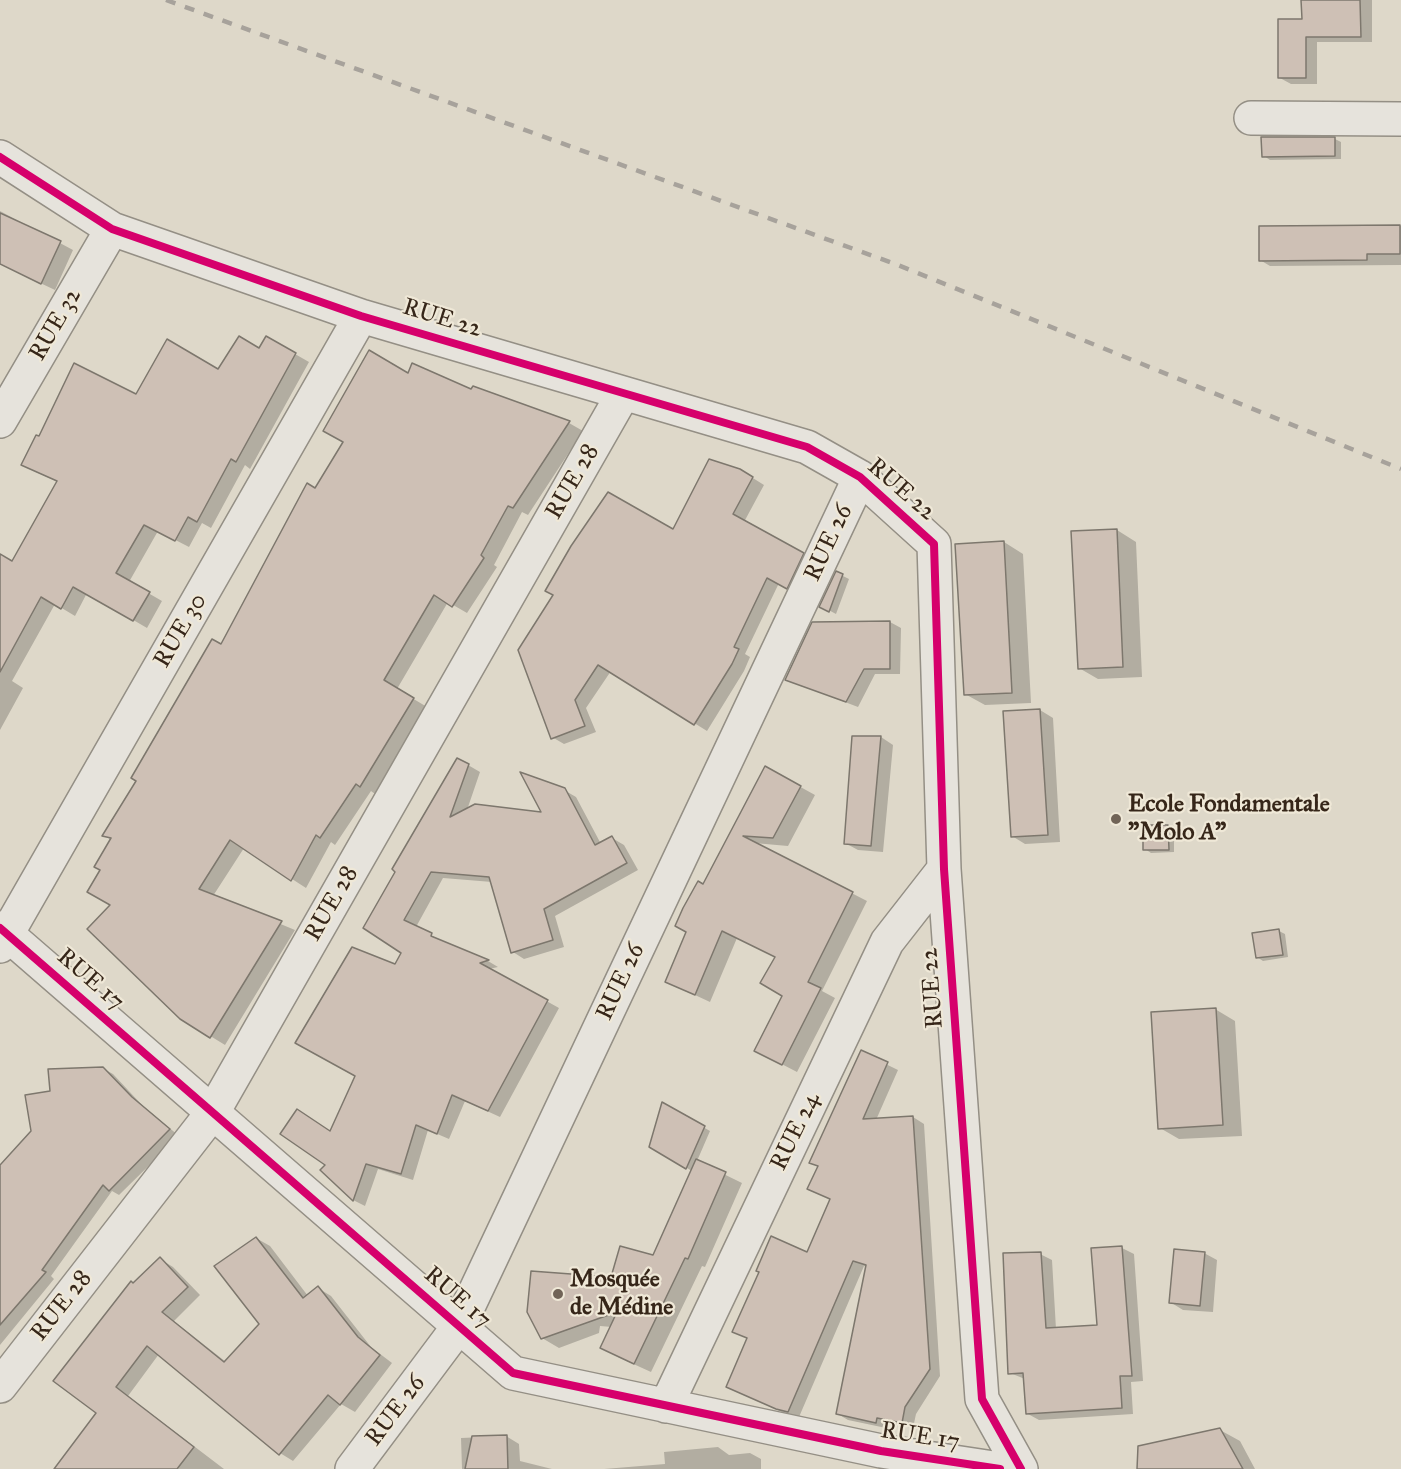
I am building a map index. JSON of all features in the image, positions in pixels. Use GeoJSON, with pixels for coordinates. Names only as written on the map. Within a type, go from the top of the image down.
{"type":"FeatureCollection","features":[{"type":"Feature","properties":{"kind":"street"},"geometry":{"type":"LineString","coordinates":[[1251,118],[1401,119]]}},
{"type":"Feature","properties":{"kind":"street","name":"RUE 22"},"geometry":{"type":"LineString","coordinates":[[0,157],[112,229],[361,316],[807,447],[860,477],[934,544],[944,869],[982,1399],[1021,1469]]}},
{"type":"Feature","properties":{"kind":"street","name":"RUE 32"},"geometry":{"type":"LineString","coordinates":[[0,421],[112,229]]}},
{"type":"Feature","properties":{"kind":"street","name":"RUE 30"},"geometry":{"type":"LineString","coordinates":[[3,936],[361,316]]}},
{"type":"Feature","properties":{"kind":"street","name":"RUE 28"},"geometry":{"type":"LineString","coordinates":[[0,1386],[213,1112],[623,394]]}},
{"type":"Feature","properties":{"kind":"street","name":"RUE 26"},"geometry":{"type":"LineString","coordinates":[[352,1469],[459,1326],[860,477]]}},
{"type":"Feature","properties":{"kind":"street","name":"RUE 24"},"geometry":{"type":"LineString","coordinates":[[666,1406],[887,942],[944,869]]}},
{"type":"Feature","properties":{"kind":"street","name":"RUE 17"},"geometry":{"type":"LineString","coordinates":[[3,936],[213,1112],[513,1373],[881,1451],[1000,1469]]}},
{"type":"Feature","properties":{"kind":"building"},"geometry":{"type":"Polygon","coordinates":[[[1301,0],[1360,0],[1361,37],[1306,37],[1306,78],[1278,78],[1278,19],[1302,19],[1301,0]]]}},
{"type":"Feature","properties":{"kind":"building"},"geometry":{"type":"Polygon","coordinates":[[[1261,137],[1335,137],[1335,156],[1262,157],[1261,137]]]}},
{"type":"Feature","properties":{"kind":"building"},"geometry":{"type":"Polygon","coordinates":[[[0,213],[61,241],[41,284],[0,264],[0,213]]]}},
{"type":"Feature","properties":{"kind":"building"},"geometry":{"type":"Polygon","coordinates":[[[1400,225],[1400,254],[1367,254],[1367,260],[1259,261],[1259,226],[1400,225]]]}},
{"type":"Feature","properties":{"kind":"building"},"geometry":{"type":"Polygon","coordinates":[[[239,336],[259,348],[266,336],[296,353],[236,462],[231,459],[197,522],[188,517],[175,541],[144,525],[116,573],[150,592],[133,621],[73,587],[61,609],[41,597],[0,672],[0,554],[12,561],[57,481],[21,465],[36,435],[39,436],[74,363],[136,394],[167,339],[218,369],[239,336]]]}},
{"type":"Feature","properties":{"kind":"building"},"geometry":{"type":"Polygon","coordinates":[[[369,350],[408,373],[412,363],[471,389],[473,386],[570,421],[513,508],[508,506],[481,555],[484,558],[452,607],[434,595],[384,680],[414,698],[360,787],[356,784],[320,838],[316,835],[291,881],[230,840],[199,889],[282,921],[210,1038],[180,1019],[87,929],[110,905],[87,892],[100,870],[94,867],[111,838],[102,836],[136,781],[131,778],[212,639],[221,644],[307,483],[315,488],[343,442],[323,431],[369,350]]]}},
{"type":"Feature","properties":{"kind":"building"},"geometry":{"type":"Polygon","coordinates":[[[709,459],[740,469],[753,477],[733,514],[804,553],[787,589],[767,578],[734,647],[739,649],[732,664],[694,725],[598,665],[575,700],[585,726],[551,739],[518,650],[553,595],[545,591],[571,546],[608,492],[673,529],[709,459]]]}},
{"type":"Feature","properties":{"kind":"building"},"geometry":{"type":"Polygon","coordinates":[[[1117,529],[1123,667],[1078,669],[1071,531],[1117,529]]]}},
{"type":"Feature","properties":{"kind":"building"},"geometry":{"type":"Polygon","coordinates":[[[1004,541],[1012,693],[964,695],[955,544],[1004,541]]]}},
{"type":"Feature","properties":{"kind":"building"},"geometry":{"type":"Polygon","coordinates":[[[836,571],[843,574],[829,612],[819,607],[836,571]]]}},
{"type":"Feature","properties":{"kind":"building"},"geometry":{"type":"Polygon","coordinates":[[[890,621],[890,669],[864,669],[846,702],[785,680],[812,622],[890,621]]]}},
{"type":"Feature","properties":{"kind":"building"},"geometry":{"type":"Polygon","coordinates":[[[1040,709],[1048,835],[1011,837],[1003,711],[1040,709]]]}},
{"type":"Feature","properties":{"kind":"building"},"geometry":{"type":"Polygon","coordinates":[[[852,736],[881,736],[871,846],[844,844],[852,736]]]}},
{"type":"Feature","properties":{"kind":"building"},"geometry":{"type":"Polygon","coordinates":[[[457,758],[469,764],[450,817],[475,804],[541,812],[520,772],[565,788],[595,845],[612,836],[627,863],[544,909],[553,940],[511,953],[489,877],[431,872],[404,920],[432,933],[431,936],[489,960],[480,963],[548,1000],[488,1111],[452,1095],[437,1134],[416,1125],[401,1174],[366,1164],[353,1201],[320,1170],[325,1165],[280,1134],[297,1109],[330,1131],[355,1076],[295,1043],[352,947],[395,964],[401,953],[363,928],[395,872],[392,869],[457,758]]]}},
{"type":"Feature","properties":{"kind":"building"},"geometry":{"type":"Polygon","coordinates":[[[765,766],[801,786],[773,838],[743,836],[853,892],[808,982],[821,988],[782,1065],[754,1051],[782,996],[760,983],[775,957],[722,931],[695,995],[665,982],[686,932],[675,926],[683,908],[698,881],[703,884],[765,766]]]}},
{"type":"Feature","properties":{"kind":"building"},"geometry":{"type":"Polygon","coordinates":[[[1143,825],[1168,825],[1169,850],[1143,850],[1143,825]]]}},
{"type":"Feature","properties":{"kind":"building"},"geometry":{"type":"Polygon","coordinates":[[[1279,929],[1283,955],[1256,958],[1252,933],[1279,929]]]}},
{"type":"Feature","properties":{"kind":"building"},"geometry":{"type":"Polygon","coordinates":[[[1216,1008],[1223,1125],[1158,1129],[1151,1012],[1216,1008]]]}},
{"type":"Feature","properties":{"kind":"building"},"geometry":{"type":"Polygon","coordinates":[[[861,1050],[888,1062],[863,1119],[913,1116],[930,1369],[905,1407],[902,1423],[877,1418],[876,1423],[836,1414],[866,1265],[853,1261],[788,1412],[726,1387],[747,1338],[732,1332],[759,1272],[756,1271],[771,1236],[807,1252],[830,1199],[807,1189],[818,1166],[809,1163],[861,1050]]]}},
{"type":"Feature","properties":{"kind":"building"},"geometry":{"type":"Polygon","coordinates":[[[103,1067],[132,1097],[170,1129],[109,1191],[103,1185],[42,1270],[46,1272],[0,1325],[0,1165],[31,1131],[25,1095],[50,1091],[48,1069],[103,1067]]]}},
{"type":"Feature","properties":{"kind":"building"},"geometry":{"type":"Polygon","coordinates":[[[662,1102],[705,1126],[686,1169],[649,1147],[662,1102]]]}},
{"type":"Feature","properties":{"kind":"building"},"geometry":{"type":"Polygon","coordinates":[[[696,1159],[726,1172],[688,1259],[685,1258],[634,1364],[600,1348],[617,1312],[541,1339],[527,1312],[531,1271],[611,1277],[620,1246],[653,1255],[696,1159]]]}},
{"type":"Feature","properties":{"kind":"building"},"geometry":{"type":"Polygon","coordinates":[[[256,1237],[303,1298],[318,1286],[358,1337],[380,1355],[340,1405],[328,1395],[279,1455],[147,1346],[116,1387],[194,1447],[177,1469],[54,1469],[96,1413],[53,1381],[131,1281],[133,1283],[160,1257],[188,1287],[162,1312],[224,1362],[259,1324],[214,1266],[256,1237]]]}},
{"type":"Feature","properties":{"kind":"building"},"geometry":{"type":"Polygon","coordinates":[[[1122,1246],[1132,1376],[1120,1376],[1122,1408],[1026,1414],[1023,1373],[1008,1374],[1003,1253],[1041,1252],[1046,1328],[1097,1325],[1091,1248],[1122,1246]]]}},
{"type":"Feature","properties":{"kind":"building"},"geometry":{"type":"Polygon","coordinates":[[[1174,1249],[1205,1252],[1200,1306],[1169,1303],[1174,1249]]]}},
{"type":"Feature","properties":{"kind":"building"},"geometry":{"type":"Polygon","coordinates":[[[1220,1428],[1243,1469],[1137,1469],[1138,1446],[1220,1428]]]}},
{"type":"Feature","properties":{"kind":"building"},"geometry":{"type":"Polygon","coordinates":[[[507,1435],[508,1469],[465,1469],[472,1436],[507,1435]]]}},
{"type":"Feature","properties":{"kind":"railway"},"geometry":{"type":"LineString","coordinates":[[166,0],[898,265],[1401,469]]}},
{"type":"Feature","properties":{"kind":"cycle path"},"geometry":{"type":"LineString","coordinates":[[0,157],[112,229],[361,316],[807,447],[860,477],[934,544],[944,869],[982,1399],[1021,1469]]}},
{"type":"Feature","properties":{"kind":"cycle path"},"geometry":{"type":"LineString","coordinates":[[0,928],[513,1373],[881,1451],[1000,1469]]}},
{"type":"Feature","properties":{"kind":"place","name":"Ecole Fondamentale \"Molo A\""},"geometry":{"type":"Point","coordinates":[1116,819]}},
{"type":"Feature","properties":{"kind":"place","name":"Mosquée de Médine"},"geometry":{"type":"Point","coordinates":[558,1294]}}]}
